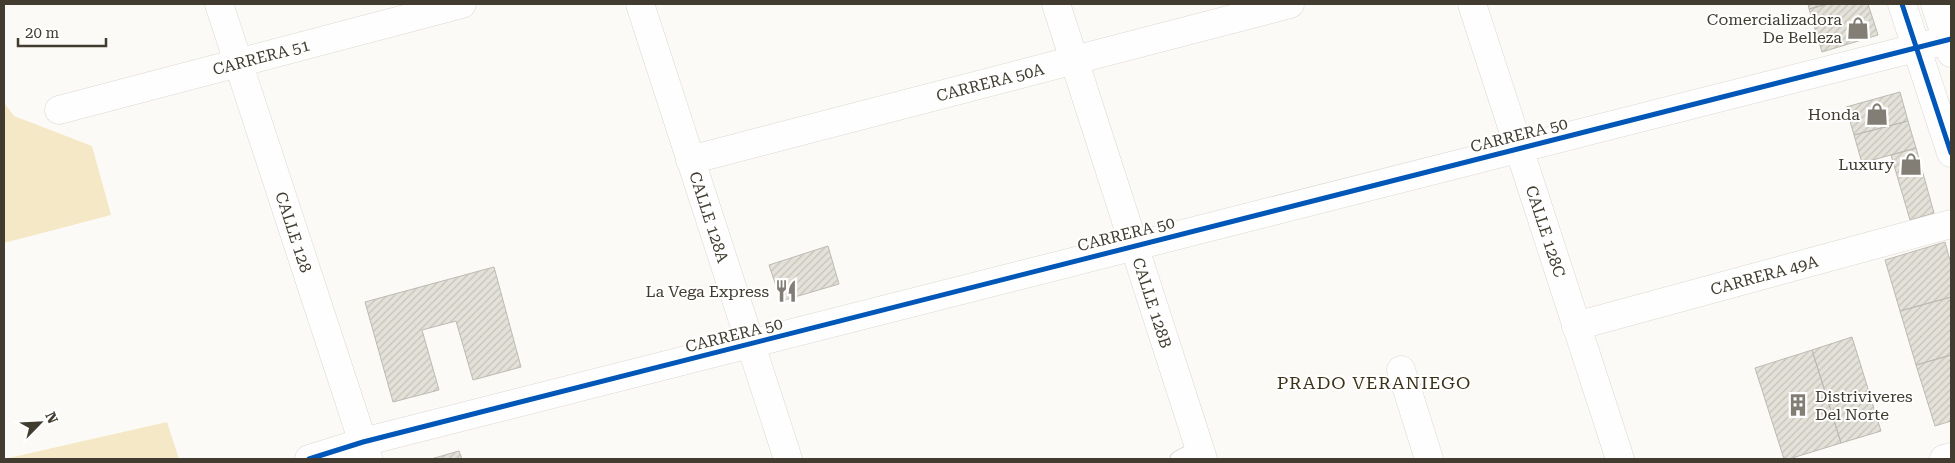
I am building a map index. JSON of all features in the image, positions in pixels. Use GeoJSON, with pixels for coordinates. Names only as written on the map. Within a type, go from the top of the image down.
{"type":"FeatureCollection","features":[{"type":"Feature","properties":{"kind":"street","name":"CALLE 128"},"geometry":{"type":"LineString","coordinates":[[219,4],[366,451]]}},
{"type":"Feature","properties":{"kind":"street","name":"CARRERA 51"},"geometry":{"type":"LineString","coordinates":[[59,110],[238,61],[462,4]]}},
{"type":"Feature","properties":{"kind":"street","name":"CALLE 128A"},"geometry":{"type":"LineString","coordinates":[[640,4],[788,459]]}},
{"type":"Feature","properties":{"kind":"street","name":"CALLE 128B"},"geometry":{"type":"LineString","coordinates":[[1056,4],[1135,245],[1193,456]]}},
{"type":"Feature","properties":{"kind":"street","name":"CARRERA 50A"},"geometry":{"type":"LineString","coordinates":[[690,160],[1290,4]]}},
{"type":"Feature","properties":{"kind":"street","name":"CALLE 128C"},"geometry":{"type":"LineString","coordinates":[[1472,4],[1620,459]]}},
{"type":"Feature","properties":{"kind":"street"},"geometry":{"type":"LineString","coordinates":[[1902,4],[1951,153]]}},
{"type":"Feature","properties":{"kind":"street"},"geometry":{"type":"LineString","coordinates":[[1935,4],[1950,44]]}},
{"type":"Feature","properties":{"kind":"street","name":"CARRERA 50"},"geometry":{"type":"LineString","coordinates":[[309,459],[366,451],[751,344],[1135,245],[1916,48],[1950,44]]}},
{"type":"Feature","properties":{"kind":"street","name":"CARRERA 49A"},"geometry":{"type":"LineString","coordinates":[[1576,326],[1951,224]]}},
{"type":"Feature","properties":{"kind":"street"},"geometry":{"type":"LineString","coordinates":[[1401,370],[1429,459]]}},
{"type":"Feature","properties":{"kind":"street"},"geometry":{"type":"LineString","coordinates":[[1944,459],[1951,458]]}},
{"type":"Feature","properties":{"kind":"shaded area"},"geometry":{"type":"Polygon","coordinates":[[[4,103],[14,116],[92,146],[111,215],[4,243],[4,103]]]}},
{"type":"Feature","properties":{"kind":"shaded area"},"geometry":{"type":"Polygon","coordinates":[[[167,422],[179,459],[4,459],[167,422]]]}},
{"type":"Feature","properties":{"kind":"building"},"geometry":{"type":"Polygon","coordinates":[[[1808,4],[1828,4],[1809,9],[1808,4]]]}},
{"type":"Feature","properties":{"kind":"building"},"geometry":{"type":"Polygon","coordinates":[[[1828,4],[1868,4],[1878,35],[1822,52],[1809,9],[1828,4]]]}},
{"type":"Feature","properties":{"kind":"building","name":"Honda"},"geometry":{"type":"Polygon","coordinates":[[[1900,92],[1908,121],[1854,135],[1846,107],[1900,92]]]}},
{"type":"Feature","properties":{"kind":"building"},"geometry":{"type":"Polygon","coordinates":[[[1908,121],[1916,148],[1862,163],[1854,135],[1908,121]]]}},
{"type":"Feature","properties":{"kind":"building"},"geometry":{"type":"Polygon","coordinates":[[[1916,148],[1934,213],[1910,220],[1891,155],[1916,148]]]}},
{"type":"Feature","properties":{"kind":"building"},"geometry":{"type":"Polygon","coordinates":[[[1945,242],[1951,264],[1951,297],[1900,311],[1885,260],[1945,242]]]}},
{"type":"Feature","properties":{"kind":"building"},"geometry":{"type":"Polygon","coordinates":[[[828,246],[839,284],[781,301],[769,265],[828,246]]]}},
{"type":"Feature","properties":{"kind":"building"},"geometry":{"type":"Polygon","coordinates":[[[494,267],[521,367],[473,380],[456,321],[422,330],[439,390],[393,402],[365,302],[494,267]]]}},
{"type":"Feature","properties":{"kind":"building"},"geometry":{"type":"Polygon","coordinates":[[[1951,297],[1951,355],[1916,365],[1900,311],[1951,297]]]}},
{"type":"Feature","properties":{"kind":"building"},"geometry":{"type":"Polygon","coordinates":[[[1852,337],[1881,431],[1841,443],[1812,350],[1852,337]]]}},
{"type":"Feature","properties":{"kind":"building","name":"Distriviveres Del Norte"},"geometry":{"type":"Polygon","coordinates":[[[1812,350],[1841,443],[1784,459],[1755,368],[1812,350]]]}},
{"type":"Feature","properties":{"kind":"building"},"geometry":{"type":"Polygon","coordinates":[[[1951,355],[1951,421],[1935,426],[1916,365],[1951,355]]]}},
{"type":"Feature","properties":{"kind":"building"},"geometry":{"type":"Polygon","coordinates":[[[459,451],[462,459],[431,459],[459,451]]]}},
{"type":"Feature","properties":{"kind":"cycle path"},"geometry":{"type":"LineString","coordinates":[[1902,4],[1951,153]]}},
{"type":"Feature","properties":{"kind":"cycle path"},"geometry":{"type":"LineString","coordinates":[[309,459],[363,442],[1951,39]]}},
{"type":"Feature","properties":{"kind":"place","name":"Comercializadora De Belleza"},"geometry":{"type":"Point","coordinates":[1858,28]}},
{"type":"Feature","properties":{"kind":"place","name":"Honda"},"geometry":{"type":"Point","coordinates":[1877,114]}},
{"type":"Feature","properties":{"kind":"place","name":"Luxury"},"geometry":{"type":"Point","coordinates":[1911,164]}},
{"type":"Feature","properties":{"kind":"place","name":"La Vega Express"},"geometry":{"type":"Point","coordinates":[786,291]}},
{"type":"Feature","properties":{"kind":"place","name":"Distriviveres Del Norte"},"geometry":{"type":"Point","coordinates":[1798,405]}},
{"type":"Feature","properties":{"kind":"district","name":"PRADO VERANIEGO"},"geometry":{"type":"Point","coordinates":[1374,382]}}]}
